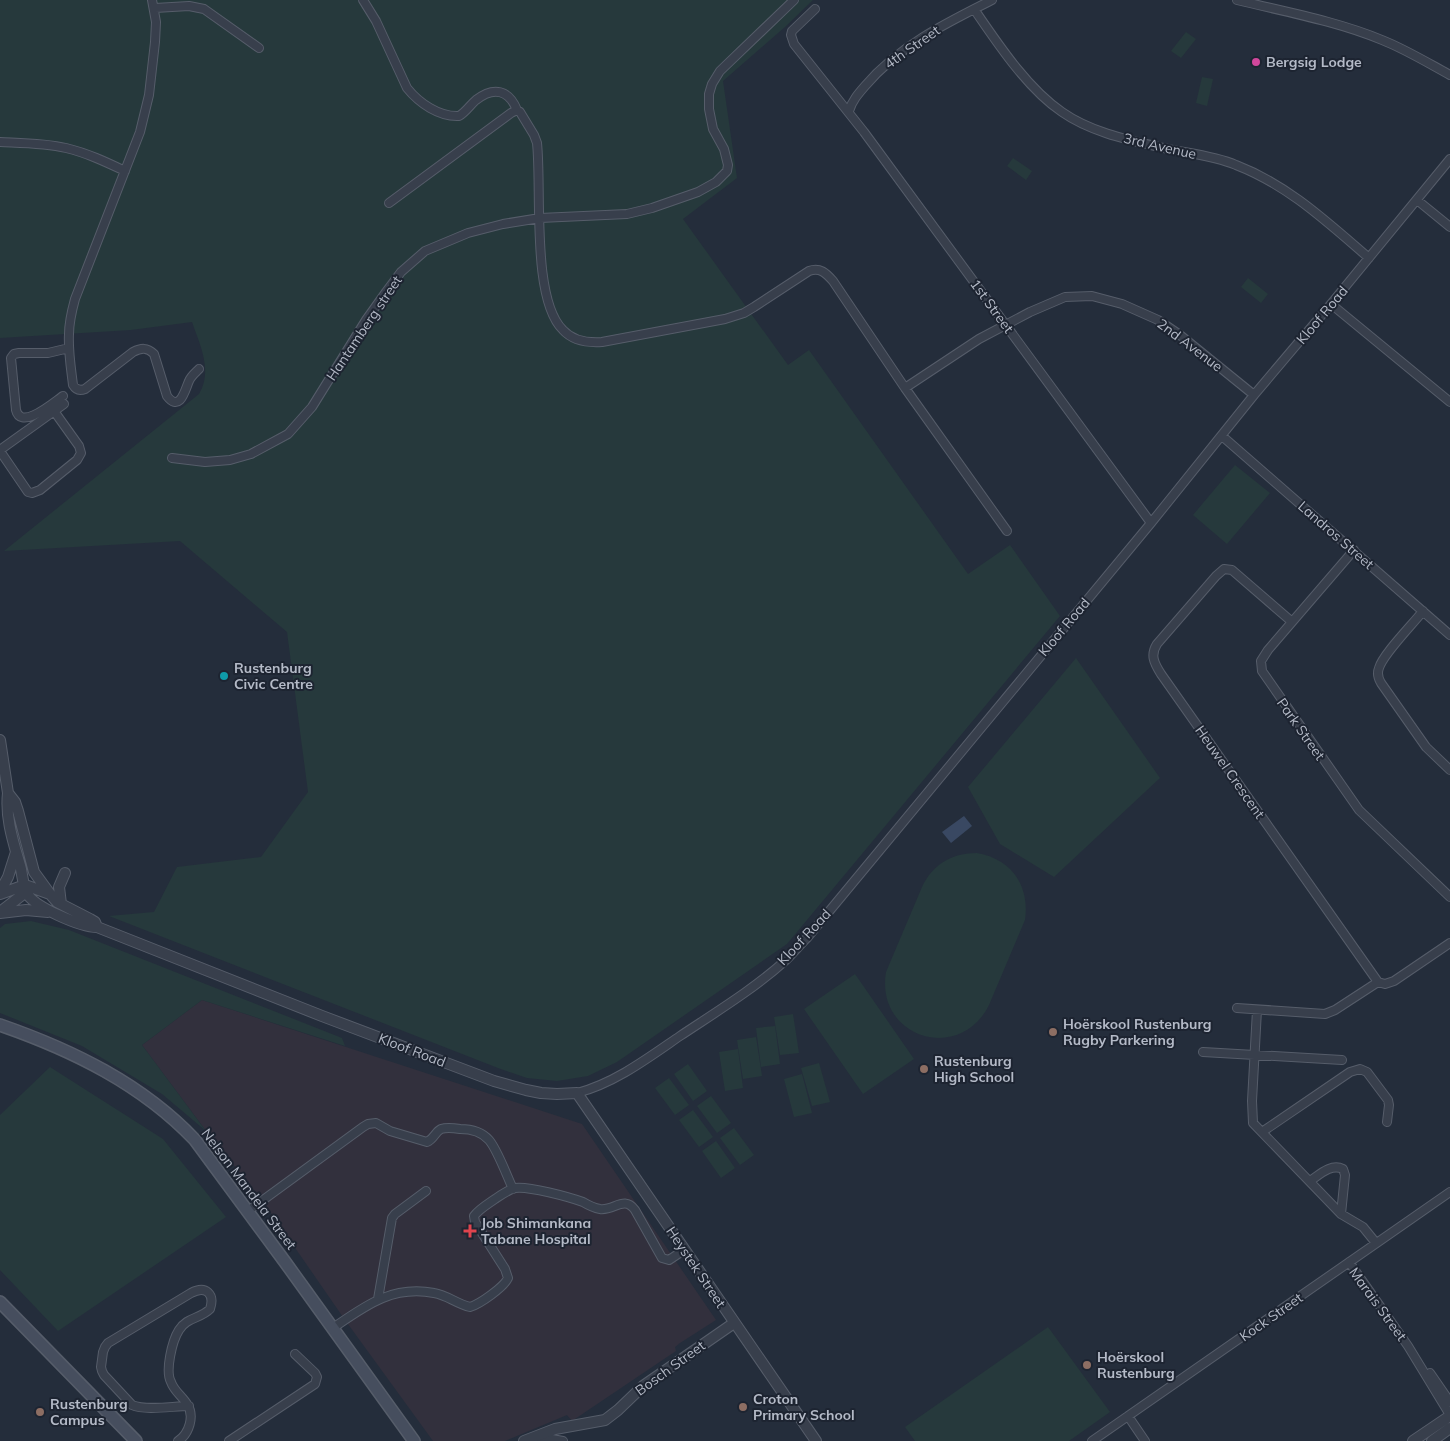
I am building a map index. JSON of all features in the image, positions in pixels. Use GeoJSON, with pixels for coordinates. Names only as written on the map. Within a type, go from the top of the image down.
{"type":"FeatureCollection","features":[{"type":"Feature","properties":{"kind":"main road","name":"Nelson Mandela Street"},"geometry":{"type":"LineString","coordinates":[[0,1025],[68,1051],[106,1071],[157,1105],[179,1123],[195,1140],[248,1211],[414,1441]]}},
{"type":"Feature","properties":{"kind":"main road"},"geometry":{"type":"LineString","coordinates":[[0,1302],[129,1436],[136,1441]]}},
{"type":"Feature","properties":{"kind":"street"},"geometry":{"type":"LineString","coordinates":[[152,0],[155,8],[156,32],[149,95],[140,132],[75,299],[69,332],[73,385],[78,390],[86,389],[133,352],[144,348],[151,350],[154,354],[167,396],[175,402],[183,398],[189,380],[199,369]]}},
{"type":"Feature","properties":{"kind":"street"},"geometry":{"type":"LineString","coordinates":[[363,0],[376,21],[408,88],[423,104],[449,116],[459,116],[478,98],[490,93],[505,93],[515,103],[517,110],[534,134],[537,143],[543,282],[551,308],[562,330],[571,337],[590,343],[725,319],[744,313],[809,271],[819,270],[828,275],[905,388],[1007,531]]}},
{"type":"Feature","properties":{"kind":"street","name":"Hantamberg street"},"geometry":{"type":"LineString","coordinates":[[172,458],[205,462],[230,460],[251,454],[288,434],[312,407],[366,320],[386,292],[401,272],[425,251],[468,233],[503,224],[540,218],[627,214],[674,202],[716,182],[727,172],[728,164],[713,129],[709,109],[709,94],[712,84],[720,71],[794,0]]}},
{"type":"Feature","properties":{"kind":"street","name":"4th Street"},"geometry":{"type":"LineString","coordinates":[[849,112],[852,101],[856,96],[875,74],[894,57],[935,29],[992,0]]}},
{"type":"Feature","properties":{"kind":"street"},"geometry":{"type":"LineString","coordinates":[[1238,0],[1322,20],[1366,34],[1400,48],[1450,74]]}},
{"type":"Feature","properties":{"kind":"street"},"geometry":{"type":"LineString","coordinates":[[155,8],[189,6],[204,10],[259,48]]}},
{"type":"Feature","properties":{"kind":"street","name":"1st Street"},"geometry":{"type":"LineString","coordinates":[[815,9],[792,31],[791,35],[794,44],[849,112],[1151,523]]}},
{"type":"Feature","properties":{"kind":"street","name":"3rd Avenue"},"geometry":{"type":"LineString","coordinates":[[974,9],[1002,50],[1034,88],[1062,112],[1081,123],[1099,130],[1163,148],[1217,158],[1277,184],[1297,198],[1369,258]]}},
{"type":"Feature","properties":{"kind":"street"},"geometry":{"type":"LineString","coordinates":[[389,203],[517,110]]}},
{"type":"Feature","properties":{"kind":"street"},"geometry":{"type":"LineString","coordinates":[[0,142],[68,148],[125,171]]}},
{"type":"Feature","properties":{"kind":"street","name":"Kloof Road"},"geometry":{"type":"LineString","coordinates":[[0,740],[8,793],[15,802],[18,811],[34,872],[50,894],[61,904],[95,922],[97,927],[494,1082],[541,1093],[577,1093],[591,1089],[636,1066],[711,1016],[764,978],[786,960],[807,938],[1450,159]]}},
{"type":"Feature","properties":{"kind":"street"},"geometry":{"type":"LineString","coordinates":[[1417,200],[1450,227]]}},
{"type":"Feature","properties":{"kind":"street","name":"2nd Avenue"},"geometry":{"type":"LineString","coordinates":[[905,388],[1005,324],[1065,297],[1092,296],[1105,298],[1139,310],[1158,320],[1180,335],[1254,395]]}},
{"type":"Feature","properties":{"kind":"street"},"geometry":{"type":"LineString","coordinates":[[1331,304],[1450,402]]}},
{"type":"Feature","properties":{"kind":"street"},"geometry":{"type":"LineString","coordinates":[[54,411],[79,446],[81,453],[77,460],[40,490],[32,493],[28,492],[0,451],[54,411],[63,400],[33,416],[23,418],[17,414],[11,358],[14,354],[19,353],[48,353],[69,348]]}},
{"type":"Feature","properties":{"kind":"street","name":"Landros Street"},"geometry":{"type":"LineString","coordinates":[[1222,436],[1450,635]]}},
{"type":"Feature","properties":{"kind":"street","name":"Park Street"},"geometry":{"type":"LineString","coordinates":[[1354,550],[1291,621],[1264,656],[1261,665],[1264,676],[1359,810],[1450,897]]}},
{"type":"Feature","properties":{"kind":"street","name":"Heuwel Crescent"},"geometry":{"type":"LineString","coordinates":[[1291,621],[1232,570],[1220,570],[1157,644],[1154,649],[1153,658],[1161,674],[1378,982]]}},
{"type":"Feature","properties":{"kind":"street"},"geometry":{"type":"LineString","coordinates":[[1423,611],[1384,658],[1378,668],[1378,674],[1381,683],[1418,738],[1450,770]]}},
{"type":"Feature","properties":{"kind":"street"},"geometry":{"type":"LineString","coordinates":[[8,793],[7,805],[12,842],[26,888],[36,903],[52,912],[85,926],[97,927]]}},
{"type":"Feature","properties":{"kind":"street"},"geometry":{"type":"LineString","coordinates":[[0,893],[8,877],[16,852]]}},
{"type":"Feature","properties":{"kind":"street"},"geometry":{"type":"LineString","coordinates":[[0,913],[26,888],[34,872]]}},
{"type":"Feature","properties":{"kind":"street"},"geometry":{"type":"LineString","coordinates":[[61,904],[59,887],[65,873]]}},
{"type":"Feature","properties":{"kind":"street"},"geometry":{"type":"LineString","coordinates":[[0,893],[26,888],[50,894]]}},
{"type":"Feature","properties":{"kind":"street"},"geometry":{"type":"LineString","coordinates":[[0,913],[26,910],[52,912]]}},
{"type":"Feature","properties":{"kind":"street"},"geometry":{"type":"LineString","coordinates":[[1237,1008],[1325,1014],[1335,1010],[1378,982],[1389,983],[1450,942]]}},
{"type":"Feature","properties":{"kind":"street"},"geometry":{"type":"LineString","coordinates":[[1257,1010],[1252,1119],[1255,1127],[1341,1214],[1363,1227],[1376,1243]]}},
{"type":"Feature","properties":{"kind":"street"},"geometry":{"type":"LineString","coordinates":[[1203,1052],[1342,1060]]}},
{"type":"Feature","properties":{"kind":"street"},"geometry":{"type":"LineString","coordinates":[[1262,1132],[1350,1072],[1360,1069],[1367,1072],[1388,1100],[1387,1122]]}},
{"type":"Feature","properties":{"kind":"street","name":"Heystek Street"},"geometry":{"type":"LineString","coordinates":[[577,1093],[816,1441]]}},
{"type":"Feature","properties":{"kind":"street"},"geometry":{"type":"LineString","coordinates":[[248,1211],[363,1127],[372,1123],[390,1131],[427,1142],[442,1129],[464,1129],[476,1132],[484,1136],[492,1145],[513,1189]]}},
{"type":"Feature","properties":{"kind":"street"},"geometry":{"type":"LineString","coordinates":[[1310,1181],[1328,1169],[1339,1167],[1343,1169],[1345,1175],[1341,1214]]}},
{"type":"Feature","properties":{"kind":"street"},"geometry":{"type":"LineString","coordinates":[[333,1328],[378,1299],[399,1293],[422,1291],[442,1295],[470,1307],[502,1285],[508,1278],[505,1269],[475,1222],[474,1216],[507,1191],[513,1189],[521,1188],[539,1191],[604,1210],[624,1203],[628,1204],[635,1210],[662,1258],[669,1260],[684,1250]]}},
{"type":"Feature","properties":{"kind":"street"},"geometry":{"type":"LineString","coordinates":[[378,1299],[392,1218],[426,1191]]}},
{"type":"Feature","properties":{"kind":"street","name":"Kock Street"},"geometry":{"type":"LineString","coordinates":[[1092,1441],[1450,1192]]}},
{"type":"Feature","properties":{"kind":"street","name":"Marais Street"},"geometry":{"type":"LineString","coordinates":[[1349,1262],[1408,1346],[1450,1415]]}},
{"type":"Feature","properties":{"kind":"street"},"geometry":{"type":"LineString","coordinates":[[178,1441],[185,1436],[190,1424],[189,1406],[171,1383],[169,1378],[170,1364],[174,1341],[179,1329],[187,1321],[200,1316],[210,1309],[211,1295],[203,1290],[191,1292],[108,1343],[105,1347],[101,1367],[104,1376],[132,1405],[146,1408],[189,1406]]}},
{"type":"Feature","properties":{"kind":"street","name":"Bosch Street"},"geometry":{"type":"LineString","coordinates":[[526,1440],[566,1426],[605,1420],[642,1386],[734,1323]]}},
{"type":"Feature","properties":{"kind":"street","name":"Marais Street"},"geometry":{"type":"LineString","coordinates":[[1408,1346],[1415,1352],[1450,1402]]}},
{"type":"Feature","properties":{"kind":"street"},"geometry":{"type":"LineString","coordinates":[[229,1441],[315,1384],[317,1377],[315,1373],[295,1354]]}},
{"type":"Feature","properties":{"kind":"street"},"geometry":{"type":"LineString","coordinates":[[1413,1441],[1450,1415]]}},
{"type":"Feature","properties":{"kind":"street"},"geometry":{"type":"LineString","coordinates":[[1128,1416],[1145,1441]]}},
{"type":"Feature","properties":{"kind":"street"},"geometry":{"type":"LineString","coordinates":[[1432,1441],[1450,1428]]}},
{"type":"Feature","properties":{"kind":"street"},"geometry":{"type":"LineString","coordinates":[[185,1436],[193,1441]]}},
{"type":"Feature","properties":{"kind":"street"},"geometry":{"type":"LineString","coordinates":[[526,1440],[546,1438],[562,1441]]}},
{"type":"Feature","properties":{"kind":"shaded area"},"geometry":{"type":"Polygon","coordinates":[[[0,0],[813,0],[723,81],[737,178],[683,219],[788,365],[809,350],[968,574],[1010,545],[1060,616],[787,944],[617,1062],[588,1076],[557,1081],[527,1078],[498,1068],[109,916],[154,912],[177,867],[261,857],[308,792],[287,632],[180,541],[4,551],[199,394],[205,376],[205,367],[204,358],[192,322],[131,330],[0,338],[0,0]]]}},
{"type":"Feature","properties":{"kind":"shaded area"},"geometry":{"type":"Polygon","coordinates":[[[1186,32],[1196,39],[1181,58],[1171,51],[1186,32]]]}},
{"type":"Feature","properties":{"kind":"shaded area"},"geometry":{"type":"Polygon","coordinates":[[[1202,77],[1213,79],[1207,106],[1196,103],[1202,77]]]}},
{"type":"Feature","properties":{"kind":"shaded area"},"geometry":{"type":"Polygon","coordinates":[[[1013,158],[1032,171],[1026,180],[1007,166],[1013,158]]]}},
{"type":"Feature","properties":{"kind":"shaded area"},"geometry":{"type":"Polygon","coordinates":[[[1248,278],[1268,294],[1261,303],[1241,287],[1248,278]]]}},
{"type":"Feature","properties":{"kind":"shaded area"},"geometry":{"type":"Polygon","coordinates":[[[1235,465],[1270,493],[1227,544],[1193,515],[1235,465]]]}},
{"type":"Feature","properties":{"kind":"shaded area"},"geometry":{"type":"Polygon","coordinates":[[[1076,658],[1160,778],[1054,877],[1000,844],[968,787],[1076,658]]]}},
{"type":"Feature","properties":{"kind":"shaded area"},"geometry":{"type":"Polygon","coordinates":[[[977,853],[1000,861],[1016,876],[1024,896],[1026,907],[1025,920],[989,1005],[976,1023],[959,1034],[941,1038],[922,1035],[906,1027],[893,1013],[886,995],[886,972],[926,879],[944,861],[959,855],[977,853]]]}},
{"type":"Feature","properties":{"kind":"shaded area"},"geometry":{"type":"Polygon","coordinates":[[[31,921],[69,930],[342,1038],[345,1046],[202,1000],[142,1045],[206,1131],[162,1094],[82,1046],[0,1013],[0,928],[5,924],[31,921]]]}},
{"type":"Feature","properties":{"kind":"shaded area"},"geometry":{"type":"Polygon","coordinates":[[[855,974],[914,1059],[863,1094],[804,1009],[855,974]]]}},
{"type":"Feature","properties":{"kind":"shaded area","name":"Job Shimankana Tabane Hospital"},"geometry":{"type":"Polygon","coordinates":[[[202,1000],[582,1124],[716,1320],[680,1343],[675,1347],[676,1351],[572,1421],[567,1415],[505,1441],[433,1441],[345,1320],[262,1200],[206,1131],[142,1045],[202,1000]]]}},
{"type":"Feature","properties":{"kind":"shaded area"},"geometry":{"type":"Polygon","coordinates":[[[793,1014],[799,1053],[780,1055],[774,1017],[793,1014]]]}},
{"type":"Feature","properties":{"kind":"shaded area"},"geometry":{"type":"Polygon","coordinates":[[[775,1026],[780,1064],[761,1067],[756,1028],[775,1026]]]}},
{"type":"Feature","properties":{"kind":"shaded area"},"geometry":{"type":"Polygon","coordinates":[[[756,1037],[762,1076],[743,1079],[737,1040],[756,1037]]]}},
{"type":"Feature","properties":{"kind":"shaded area"},"geometry":{"type":"Polygon","coordinates":[[[738,1049],[743,1088],[725,1091],[719,1052],[738,1049]]]}},
{"type":"Feature","properties":{"kind":"shaded area"},"geometry":{"type":"Polygon","coordinates":[[[819,1063],[830,1102],[812,1106],[801,1068],[819,1063]]]}},
{"type":"Feature","properties":{"kind":"shaded area"},"geometry":{"type":"Polygon","coordinates":[[[688,1064],[707,1091],[693,1101],[674,1074],[688,1064]]]}},
{"type":"Feature","properties":{"kind":"shaded area"},"geometry":{"type":"Polygon","coordinates":[[[50,1067],[163,1139],[226,1217],[58,1331],[0,1270],[0,1115],[50,1067]]]}},
{"type":"Feature","properties":{"kind":"shaded area"},"geometry":{"type":"Polygon","coordinates":[[[802,1074],[812,1113],[794,1117],[784,1079],[802,1074]]]}},
{"type":"Feature","properties":{"kind":"shaded area"},"geometry":{"type":"Polygon","coordinates":[[[669,1078],[689,1105],[675,1115],[655,1088],[669,1078]]]}},
{"type":"Feature","properties":{"kind":"shaded area"},"geometry":{"type":"Polygon","coordinates":[[[711,1096],[731,1123],[717,1133],[697,1106],[711,1096]]]}},
{"type":"Feature","properties":{"kind":"shaded area"},"geometry":{"type":"Polygon","coordinates":[[[693,1110],[713,1137],[699,1147],[679,1120],[693,1110]]]}},
{"type":"Feature","properties":{"kind":"shaded area"},"geometry":{"type":"Polygon","coordinates":[[[734,1128],[754,1155],[740,1165],[720,1138],[734,1128]]]}},
{"type":"Feature","properties":{"kind":"shaded area"},"geometry":{"type":"Polygon","coordinates":[[[716,1141],[735,1168],[721,1178],[702,1151],[716,1141]]]}},
{"type":"Feature","properties":{"kind":"shaded area"},"geometry":{"type":"Polygon","coordinates":[[[1048,1327],[1110,1412],[1069,1441],[915,1441],[905,1427],[1048,1327]]]}},
{"type":"Feature","properties":{"kind":"water"},"geometry":{"type":"Polygon","coordinates":[[[964,816],[972,826],[951,843],[942,832],[964,816]]]}},
{"type":"Feature","properties":{"kind":"place","name":"Bergsig Lodge"},"geometry":{"type":"Point","coordinates":[1256,62]}},
{"type":"Feature","properties":{"kind":"place","name":"Rustenburg Civic Centre"},"geometry":{"type":"Point","coordinates":[224,676]}},
{"type":"Feature","properties":{"kind":"place","name":"Hoërskool Rustenburg Rugby Parkering"},"geometry":{"type":"Point","coordinates":[1053,1032]}},
{"type":"Feature","properties":{"kind":"place","name":"Rustenburg High School"},"geometry":{"type":"Point","coordinates":[924,1069]}},
{"type":"Feature","properties":{"kind":"place","name":"Job Shimankana Tabane Hospital"},"geometry":{"type":"Point","coordinates":[470,1231]}},
{"type":"Feature","properties":{"kind":"place","name":"Hoërskool Rustenburg"},"geometry":{"type":"Point","coordinates":[1087,1365]}},
{"type":"Feature","properties":{"kind":"place","name":"Croton Primary School"},"geometry":{"type":"Point","coordinates":[743,1407]}},
{"type":"Feature","properties":{"kind":"place","name":"Rustenburg Campus"},"geometry":{"type":"Point","coordinates":[40,1412]}}]}
